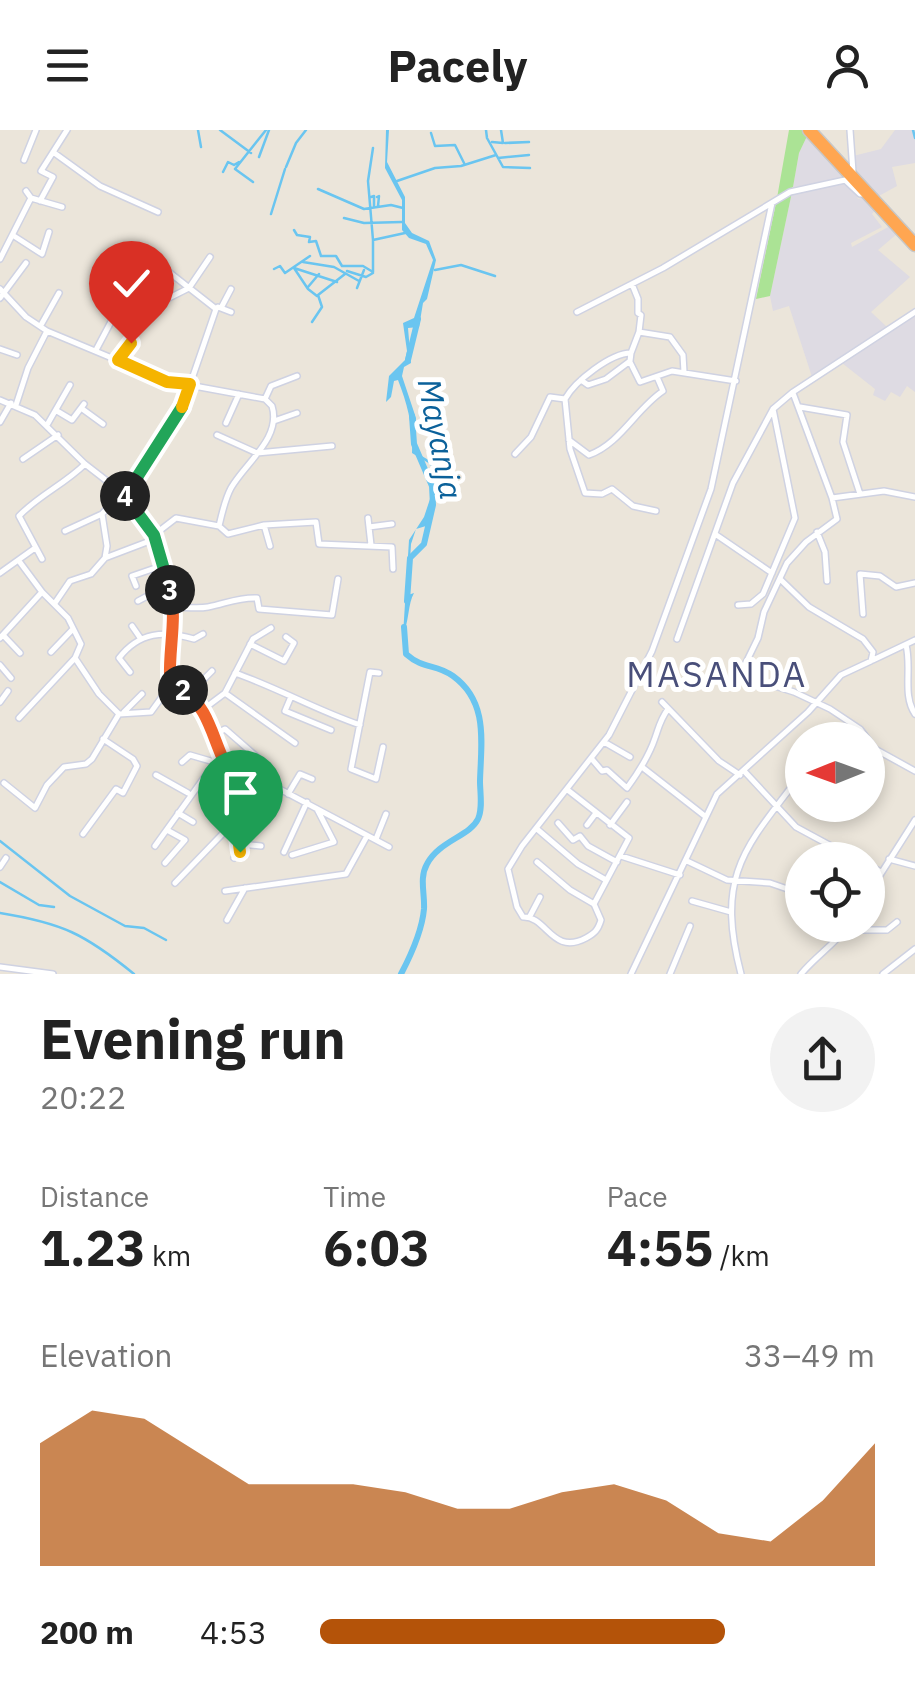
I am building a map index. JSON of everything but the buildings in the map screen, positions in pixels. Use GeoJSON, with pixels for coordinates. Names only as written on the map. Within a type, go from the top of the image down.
{"type":"FeatureCollection","features":[{"type":"Feature","properties":{"kind":"highway"},"geometry":{"type":"LineString","coordinates":[[809,130],[915,245]]}},
{"type":"Feature","properties":{"kind":"street"},"geometry":{"type":"LineString","coordinates":[[24,160],[36,130]]}},
{"type":"Feature","properties":{"kind":"street"},"geometry":{"type":"LineString","coordinates":[[40,201],[53,177],[41,171],[68,130]]}},
{"type":"Feature","properties":{"kind":"street"},"geometry":{"type":"LineString","coordinates":[[850,130],[852,178]]}},
{"type":"Feature","properties":{"kind":"street"},"geometry":{"type":"LineString","coordinates":[[53,152],[100,186],[158,212]]}},
{"type":"Feature","properties":{"kind":"street"},"geometry":{"type":"LineString","coordinates":[[577,312],[793,190],[845,180],[860,194],[868,193]]}},
{"type":"Feature","properties":{"kind":"street"},"geometry":{"type":"LineString","coordinates":[[26,190],[31,198],[62,207]]}},
{"type":"Feature","properties":{"kind":"street"},"geometry":{"type":"LineString","coordinates":[[0,259],[31,198]]}},
{"type":"Feature","properties":{"kind":"street"},"geometry":{"type":"LineString","coordinates":[[536,862],[594,904],[600,915],[598,929],[576,943],[554,938],[530,916],[520,914],[507,872],[604,742],[647,664],[697,532],[722,448],[772,203]]}},
{"type":"Feature","properties":{"kind":"street"},"geometry":{"type":"LineString","coordinates":[[14,236],[42,254],[49,232]]}},
{"type":"Feature","properties":{"kind":"street"},"geometry":{"type":"LineString","coordinates":[[169,298],[189,288],[210,258]]}},
{"type":"Feature","properties":{"kind":"street"},"geometry":{"type":"LineString","coordinates":[[26,263],[1,293],[48,331],[167,382],[265,399],[274,408],[274,420],[257,453],[232,486],[218,526]]}},
{"type":"Feature","properties":{"kind":"street"},"geometry":{"type":"LineString","coordinates":[[118,360],[131,343],[164,279],[165,269],[219,308],[231,312]]}},
{"type":"Feature","properties":{"kind":"street"},"geometry":{"type":"LineString","coordinates":[[632,284],[641,315],[630,361],[640,382],[672,371],[736,381]]}},
{"type":"Feature","properties":{"kind":"street"},"geometry":{"type":"LineString","coordinates":[[65,531],[102,514],[123,494],[160,445],[183,405],[219,308],[230,289]]}},
{"type":"Feature","properties":{"kind":"street"},"geometry":{"type":"LineString","coordinates":[[40,326],[60,293]]}},
{"type":"Feature","properties":{"kind":"street"},"geometry":{"type":"LineString","coordinates":[[678,639],[733,483],[773,408],[915,312]]}},
{"type":"Feature","properties":{"kind":"street"},"geometry":{"type":"LineString","coordinates":[[96,350],[113,318]]}},
{"type":"Feature","properties":{"kind":"street"},"geometry":{"type":"LineString","coordinates":[[0,422],[13,404],[48,331]]}},
{"type":"Feature","properties":{"kind":"street"},"geometry":{"type":"LineString","coordinates":[[638,332],[670,337],[682,355],[684,372]]}},
{"type":"Feature","properties":{"kind":"street"},"geometry":{"type":"LineString","coordinates":[[0,349],[16,355]]}},
{"type":"Feature","properties":{"kind":"street"},"geometry":{"type":"LineString","coordinates":[[630,353],[614,356],[581,380],[565,399],[569,440],[585,493],[602,494],[612,489],[633,506],[656,511]]}},
{"type":"Feature","properties":{"kind":"street"},"geometry":{"type":"LineString","coordinates":[[581,380],[588,385],[606,379],[630,361]]}},
{"type":"Feature","properties":{"kind":"street"},"geometry":{"type":"LineString","coordinates":[[265,399],[271,386],[297,376]]}},
{"type":"Feature","properties":{"kind":"street"},"geometry":{"type":"LineString","coordinates":[[569,440],[589,455],[604,448],[663,390],[656,377]]}},
{"type":"Feature","properties":{"kind":"street"},"geometry":{"type":"LineString","coordinates":[[47,426],[70,386]]}},
{"type":"Feature","properties":{"kind":"street"},"geometry":{"type":"LineString","coordinates":[[792,392],[838,519],[818,532],[787,563],[740,675],[817,702],[848,718],[875,749],[915,771]]}},
{"type":"Feature","properties":{"kind":"street"},"geometry":{"type":"LineString","coordinates":[[226,423],[238,394]]}},
{"type":"Feature","properties":{"kind":"street"},"geometry":{"type":"LineString","coordinates":[[515,454],[532,437],[550,397],[565,399]]}},
{"type":"Feature","properties":{"kind":"street"},"geometry":{"type":"LineString","coordinates":[[0,400],[47,426],[123,494],[154,537],[168,585],[174,606],[170,618],[172,682],[151,712],[121,713],[100,694],[75,658]]}},
{"type":"Feature","properties":{"kind":"street"},"geometry":{"type":"LineString","coordinates":[[56,410],[72,420],[82,406],[102,424]]}},
{"type":"Feature","properties":{"kind":"street"},"geometry":{"type":"LineString","coordinates":[[799,406],[847,416],[844,442],[860,494]]}},
{"type":"Feature","properties":{"kind":"street"},"geometry":{"type":"LineString","coordinates":[[738,604],[759,601],[796,512],[786,482],[773,408]]}},
{"type":"Feature","properties":{"kind":"street"},"geometry":{"type":"LineString","coordinates":[[274,420],[297,414]]}},
{"type":"Feature","properties":{"kind":"street"},"geometry":{"type":"LineString","coordinates":[[23,459],[58,435]]}},
{"type":"Feature","properties":{"kind":"street"},"geometry":{"type":"LineString","coordinates":[[217,435],[257,453],[332,446]]}},
{"type":"Feature","properties":{"kind":"street"},"geometry":{"type":"LineString","coordinates":[[42,559],[19,516],[85,464]]}},
{"type":"Feature","properties":{"kind":"street"},"geometry":{"type":"LineString","coordinates":[[832,498],[891,491],[915,496]]}},
{"type":"Feature","properties":{"kind":"street"},"geometry":{"type":"LineString","coordinates":[[102,514],[105,558]]}},
{"type":"Feature","properties":{"kind":"street"},"geometry":{"type":"LineString","coordinates":[[55,604],[70,581],[91,574],[105,558],[154,537],[176,518],[218,526],[228,534],[264,525],[316,522],[318,544],[392,547],[393,568]]}},
{"type":"Feature","properties":{"kind":"street"},"geometry":{"type":"LineString","coordinates":[[368,518],[372,546]]}},
{"type":"Feature","properties":{"kind":"street"},"geometry":{"type":"LineString","coordinates":[[369,527],[392,524]]}},
{"type":"Feature","properties":{"kind":"street"},"geometry":{"type":"LineString","coordinates":[[264,525],[270,546]]}},
{"type":"Feature","properties":{"kind":"street"},"geometry":{"type":"LineString","coordinates":[[818,532],[825,552],[826,581]]}},
{"type":"Feature","properties":{"kind":"street"},"geometry":{"type":"LineString","coordinates":[[715,534],[772,574]]}},
{"type":"Feature","properties":{"kind":"street"},"geometry":{"type":"LineString","coordinates":[[0,574],[35,548]]}},
{"type":"Feature","properties":{"kind":"street"},"geometry":{"type":"LineString","coordinates":[[19,561],[74,628],[81,644],[75,658],[19,718]]}},
{"type":"Feature","properties":{"kind":"street"},"geometry":{"type":"LineString","coordinates":[[136,586],[132,576],[161,566]]}},
{"type":"Feature","properties":{"kind":"street"},"geometry":{"type":"LineString","coordinates":[[863,614],[860,574],[880,576],[896,587],[915,583]]}},
{"type":"Feature","properties":{"kind":"street"},"geometry":{"type":"LineString","coordinates":[[780,579],[809,607],[863,639],[873,652],[871,661]]}},
{"type":"Feature","properties":{"kind":"street"},"geometry":{"type":"LineString","coordinates":[[174,606],[206,608],[228,600],[256,598],[259,609],[332,615],[338,580]]}},
{"type":"Feature","properties":{"kind":"street"},"geometry":{"type":"LineString","coordinates":[[138,601],[168,585]]}},
{"type":"Feature","properties":{"kind":"street"},"geometry":{"type":"LineString","coordinates":[[20,653],[1,636],[42,592]]}},
{"type":"Feature","properties":{"kind":"street"},"geometry":{"type":"LineString","coordinates":[[132,626],[141,639]]}},
{"type":"Feature","properties":{"kind":"street"},"geometry":{"type":"LineString","coordinates":[[51,652],[74,628]]}},
{"type":"Feature","properties":{"kind":"street"},"geometry":{"type":"LineString","coordinates":[[204,709],[225,692],[250,644],[260,632],[271,628]]}},
{"type":"Feature","properties":{"kind":"street"},"geometry":{"type":"LineString","coordinates":[[130,672],[119,658],[141,639],[171,632],[194,638],[203,634]]}},
{"type":"Feature","properties":{"kind":"street"},"geometry":{"type":"LineString","coordinates":[[250,644],[284,662],[294,643],[286,637]]}},
{"type":"Feature","properties":{"kind":"street"},"geometry":{"type":"LineString","coordinates":[[631,974],[717,794],[817,702],[840,674],[915,640]]}},
{"type":"Feature","properties":{"kind":"street"},"geometry":{"type":"LineString","coordinates":[[906,645],[908,700],[915,714]]}},
{"type":"Feature","properties":{"kind":"street"},"geometry":{"type":"LineString","coordinates":[[0,664],[11,678]]}},
{"type":"Feature","properties":{"kind":"street"},"geometry":{"type":"LineString","coordinates":[[189,694],[212,670]]}},
{"type":"Feature","properties":{"kind":"street"},"geometry":{"type":"LineString","coordinates":[[379,673],[370,672],[351,769],[376,779],[383,747]]}},
{"type":"Feature","properties":{"kind":"street"},"geometry":{"type":"LineString","coordinates":[[235,674],[360,725]]}},
{"type":"Feature","properties":{"kind":"street"},"geometry":{"type":"LineString","coordinates":[[172,682],[204,709],[223,759],[389,846]]}},
{"type":"Feature","properties":{"kind":"street"},"geometry":{"type":"LineString","coordinates":[[0,702],[8,691]]}},
{"type":"Feature","properties":{"kind":"street"},"geometry":{"type":"LineString","coordinates":[[225,692],[296,743]]}},
{"type":"Feature","properties":{"kind":"street"},"geometry":{"type":"LineString","coordinates":[[4,783],[35,808],[64,766],[86,764],[121,713],[142,694]]}},
{"type":"Feature","properties":{"kind":"street"},"geometry":{"type":"LineString","coordinates":[[365,696],[374,698]]}},
{"type":"Feature","properties":{"kind":"street"},"geometry":{"type":"LineString","coordinates":[[290,699],[285,711],[331,730]]}},
{"type":"Feature","properties":{"kind":"street"},"geometry":{"type":"LineString","coordinates":[[662,702],[719,761],[742,774],[810,837],[820,842]]}},
{"type":"Feature","properties":{"kind":"street"},"geometry":{"type":"LineString","coordinates":[[592,758],[625,788],[642,767],[657,734],[656,727],[668,709]]}},
{"type":"Feature","properties":{"kind":"street"},"geometry":{"type":"LineString","coordinates":[[213,735],[226,729],[265,764]]}},
{"type":"Feature","properties":{"kind":"street"},"geometry":{"type":"LineString","coordinates":[[83,834],[116,788],[123,793],[138,764],[103,739]]}},
{"type":"Feature","properties":{"kind":"street"},"geometry":{"type":"LineString","coordinates":[[604,742],[630,757]]}},
{"type":"Feature","properties":{"kind":"street"},"geometry":{"type":"LineString","coordinates":[[155,846],[220,754]]}},
{"type":"Feature","properties":{"kind":"street"},"geometry":{"type":"LineString","coordinates":[[182,762],[190,755],[214,762]]}},
{"type":"Feature","properties":{"kind":"street"},"geometry":{"type":"LineString","coordinates":[[642,767],[706,817]]}},
{"type":"Feature","properties":{"kind":"street"},"geometry":{"type":"LineString","coordinates":[[288,794],[300,774],[312,779]]}},
{"type":"Feature","properties":{"kind":"street"},"geometry":{"type":"LineString","coordinates":[[156,776],[189,794]]}},
{"type":"Feature","properties":{"kind":"street"},"geometry":{"type":"LineString","coordinates":[[175,884],[230,826],[261,779]]}},
{"type":"Feature","properties":{"kind":"street"},"geometry":{"type":"LineString","coordinates":[[568,790],[628,838],[594,904]]}},
{"type":"Feature","properties":{"kind":"street"},"geometry":{"type":"LineString","coordinates":[[741,974],[731,912],[733,881],[760,826],[785,794]]}},
{"type":"Feature","properties":{"kind":"street"},"geometry":{"type":"LineString","coordinates":[[610,825],[627,802]]}},
{"type":"Feature","properties":{"kind":"street"},"geometry":{"type":"LineString","coordinates":[[284,852],[310,803]]}},
{"type":"Feature","properties":{"kind":"street"},"geometry":{"type":"LineString","coordinates":[[292,855],[334,842],[310,803]]}},
{"type":"Feature","properties":{"kind":"street"},"geometry":{"type":"LineString","coordinates":[[178,813],[193,822]]}},
{"type":"Feature","properties":{"kind":"street"},"geometry":{"type":"LineString","coordinates":[[587,825],[596,813]]}},
{"type":"Feature","properties":{"kind":"street"},"geometry":{"type":"LineString","coordinates":[[375,841],[386,814]]}},
{"type":"Feature","properties":{"kind":"street"},"geometry":{"type":"LineString","coordinates":[[885,865],[915,820]]}},
{"type":"Feature","properties":{"kind":"street"},"geometry":{"type":"LineString","coordinates":[[558,823],[573,840],[580,836],[588,846],[619,859],[680,875]]}},
{"type":"Feature","properties":{"kind":"street"},"geometry":{"type":"LineString","coordinates":[[230,826],[240,844],[240,852],[234,858]]}},
{"type":"Feature","properties":{"kind":"street"},"geometry":{"type":"LineString","coordinates":[[536,829],[578,864],[606,880]]}},
{"type":"Feature","properties":{"kind":"street"},"geometry":{"type":"LineString","coordinates":[[165,862],[185,840],[167,830]]}},
{"type":"Feature","properties":{"kind":"street"},"geometry":{"type":"LineString","coordinates":[[225,891],[346,874],[367,836]]}},
{"type":"Feature","properties":{"kind":"street"},"geometry":{"type":"LineString","coordinates":[[240,844],[250,850],[262,846]]}},
{"type":"Feature","properties":{"kind":"street"},"geometry":{"type":"LineString","coordinates":[[0,867],[6,858]]}},
{"type":"Feature","properties":{"kind":"street"},"geometry":{"type":"LineString","coordinates":[[889,859],[915,866]]}},
{"type":"Feature","properties":{"kind":"street"},"geometry":{"type":"LineString","coordinates":[[687,861],[733,881],[770,883],[785,888]]}},
{"type":"Feature","properties":{"kind":"street"},"geometry":{"type":"LineString","coordinates":[[227,920],[246,888]]}},
{"type":"Feature","properties":{"kind":"street"},"geometry":{"type":"LineString","coordinates":[[530,916],[540,897]]}},
{"type":"Feature","properties":{"kind":"street"},"geometry":{"type":"LineString","coordinates":[[692,901],[731,912]]}},
{"type":"Feature","properties":{"kind":"street"},"geometry":{"type":"LineString","coordinates":[[801,974],[849,925],[862,930],[887,930],[897,922]]}},
{"type":"Feature","properties":{"kind":"street"},"geometry":{"type":"LineString","coordinates":[[670,974],[690,926]]}},
{"type":"Feature","properties":{"kind":"street"},"geometry":{"type":"LineString","coordinates":[[882,974],[915,949]]}},
{"type":"Feature","properties":{"kind":"street"},"geometry":{"type":"LineString","coordinates":[[0,966],[53,974]]}},
{"type":"Feature","properties":{"kind":"shaded area"},"geometry":{"type":"Polygon","coordinates":[[[895,130],[915,130],[915,163],[892,167],[897,186],[877,197],[858,178],[853,156],[881,149],[895,130]]]}},
{"type":"Feature","properties":{"kind":"shaded area"},"geometry":{"type":"Polygon","coordinates":[[[808,134],[849,178],[793,187],[799,153],[808,134]]]}},
{"type":"Feature","properties":{"kind":"shaded area"},"geometry":{"type":"Polygon","coordinates":[[[851,181],[862,193],[856,194],[858,199],[864,197],[888,224],[875,210],[872,214],[882,227],[851,243],[852,247],[890,226],[898,233],[878,250],[910,277],[871,312],[888,328],[812,377],[789,306],[773,311],[770,296],[792,192],[851,181]]]}},
{"type":"Feature","properties":{"kind":"shaded area"},"geometry":{"type":"Polygon","coordinates":[[[915,315],[915,392],[907,386],[900,397],[891,392],[885,401],[873,395],[875,389],[842,363],[915,315]]]}},
{"type":"Feature","properties":{"kind":"green space"},"geometry":{"type":"Polygon","coordinates":[[[789,130],[804,130],[808,134],[799,153],[793,187],[777,198],[789,130]]]}},
{"type":"Feature","properties":{"kind":"green space"},"geometry":{"type":"Polygon","coordinates":[[[792,192],[770,296],[756,299],[776,203],[792,192]]]}},
{"type":"Feature","properties":{"kind":"water"},"geometry":{"type":"Polygon","coordinates":[[[386,130],[387,162],[405,197],[405,223],[412,233],[429,241],[436,260],[419,327],[408,328],[411,363],[404,367],[402,376],[416,418],[415,452],[437,465],[439,485],[426,526],[416,529],[437,478],[430,464],[412,453],[409,416],[398,380],[394,381],[386,402],[389,376],[405,360],[407,351],[403,323],[414,318],[433,260],[426,244],[409,238],[402,230],[402,200],[385,168],[386,130]]]}},
{"type":"Feature","properties":{"kind":"water"},"geometry":{"type":"Polygon","coordinates":[[[416,530],[411,544],[408,595],[414,593],[403,635],[409,540],[416,530]]]}},
{"type":"Feature","properties":{"kind":"waterway"},"geometry":{"type":"LineString","coordinates":[[198,130],[201,147]]}},
{"type":"Feature","properties":{"kind":"waterway"},"geometry":{"type":"LineString","coordinates":[[220,130],[251,153]]}},
{"type":"Feature","properties":{"kind":"waterway"},"geometry":{"type":"LineString","coordinates":[[253,182],[235,169],[266,130]]}},
{"type":"Feature","properties":{"kind":"waterway"},"geometry":{"type":"LineString","coordinates":[[259,157],[269,130]]}},
{"type":"Feature","properties":{"kind":"waterway"},"geometry":{"type":"LineString","coordinates":[[286,167],[306,130]]}},
{"type":"Feature","properties":{"kind":"waterway"},"geometry":{"type":"LineString","coordinates":[[486,130],[503,167],[530,168]]}},
{"type":"Feature","properties":{"kind":"waterway"},"geometry":{"type":"LineString","coordinates":[[492,142],[503,143],[501,130]]}},
{"type":"Feature","properties":{"kind":"waterway"},"geometry":{"type":"LineString","coordinates":[[913,130],[915,138]]}},
{"type":"Feature","properties":{"kind":"waterway"},"geometry":{"type":"LineString","coordinates":[[431,133],[435,146],[455,145],[464,163]]}},
{"type":"Feature","properties":{"kind":"waterway"},"geometry":{"type":"LineString","coordinates":[[505,143],[529,142]]}},
{"type":"Feature","properties":{"kind":"waterway"},"geometry":{"type":"LineString","coordinates":[[373,148],[368,181],[373,240]]}},
{"type":"Feature","properties":{"kind":"waterway"},"geometry":{"type":"LineString","coordinates":[[397,181],[496,155]]}},
{"type":"Feature","properties":{"kind":"waterway"},"geometry":{"type":"LineString","coordinates":[[498,158],[529,155]]}},
{"type":"Feature","properties":{"kind":"waterway"},"geometry":{"type":"LineString","coordinates":[[223,172],[228,162],[239,162]]}},
{"type":"Feature","properties":{"kind":"waterway"},"geometry":{"type":"LineString","coordinates":[[271,214],[285,169]]}},
{"type":"Feature","properties":{"kind":"waterway"},"geometry":{"type":"LineString","coordinates":[[318,189],[364,209],[391,205],[403,208]]}},
{"type":"Feature","properties":{"kind":"waterway"},"geometry":{"type":"LineString","coordinates":[[371,197],[374,196],[374,206]]}},
{"type":"Feature","properties":{"kind":"waterway"},"geometry":{"type":"LineString","coordinates":[[377,197],[378,206]]}},
{"type":"Feature","properties":{"kind":"waterway"},"geometry":{"type":"LineString","coordinates":[[344,218],[364,223],[402,222]]}},
{"type":"Feature","properties":{"kind":"waterway"},"geometry":{"type":"LineString","coordinates":[[294,230],[297,235],[310,237],[309,242],[316,241],[321,256],[336,256],[342,266],[363,266],[373,272],[373,240],[405,233]]}},
{"type":"Feature","properties":{"kind":"waterway"},"geometry":{"type":"LineString","coordinates":[[274,269],[280,266],[285,273],[310,256]]}},
{"type":"Feature","properties":{"kind":"waterway"},"geometry":{"type":"LineString","coordinates":[[303,262],[334,267],[359,281]]}},
{"type":"Feature","properties":{"kind":"waterway"},"geometry":{"type":"LineString","coordinates":[[435,270],[461,265],[495,276]]}},
{"type":"Feature","properties":{"kind":"waterway"},"geometry":{"type":"LineString","coordinates":[[317,296],[294,268],[337,282]]}},
{"type":"Feature","properties":{"kind":"waterway"},"geometry":{"type":"LineString","coordinates":[[357,288],[364,270]]}},
{"type":"Feature","properties":{"kind":"waterway"},"geometry":{"type":"LineString","coordinates":[[347,271],[366,277],[373,273]]}},
{"type":"Feature","properties":{"kind":"waterway"},"geometry":{"type":"LineString","coordinates":[[308,287],[319,274]]}},
{"type":"Feature","properties":{"kind":"waterway"},"geometry":{"type":"LineString","coordinates":[[312,322],[322,307],[318,295],[345,274]]}},
{"type":"Feature","properties":{"kind":"waterway","name":"Mayanja"},"geometry":{"type":"LineString","coordinates":[[408,360],[418,319]]}},
{"type":"Feature","properties":{"kind":"waterway","name":"Mayanja"},"geometry":{"type":"LineString","coordinates":[[407,601],[410,558],[424,544],[433,505],[432,486],[414,444],[412,416]]}},
{"type":"Feature","properties":{"kind":"waterway","name":"Mayanja"},"geometry":{"type":"LineString","coordinates":[[401,974],[421,926],[427,864],[439,850],[474,825],[480,815],[481,800],[480,724],[473,698],[453,676],[406,654],[404,627]]}},
{"type":"Feature","properties":{"kind":"waterway"},"geometry":{"type":"LineString","coordinates":[[0,841],[70,896],[125,926],[144,928],[166,940]]}},
{"type":"Feature","properties":{"kind":"waterway"},"geometry":{"type":"LineString","coordinates":[[0,882],[39,905],[54,907]]}},
{"type":"Feature","properties":{"kind":"waterway"},"geometry":{"type":"LineString","coordinates":[[0,913],[72,932],[134,974]]}},
{"type":"Feature","properties":{"kind":"district","name":"MASANDA"},"geometry":{"type":"Point","coordinates":[717,675]}},
{"type":"Feature","properties":{"kind":"route"},"geometry":{"type":"LineString","coordinates":[[131,343],[118,360],[167,382],[190,384],[160,445],[125,495],[154,535],[174,606],[170,618],[172,682],[202,705],[223,759],[261,779],[230,826],[238,837],[240,852]]}}]}
